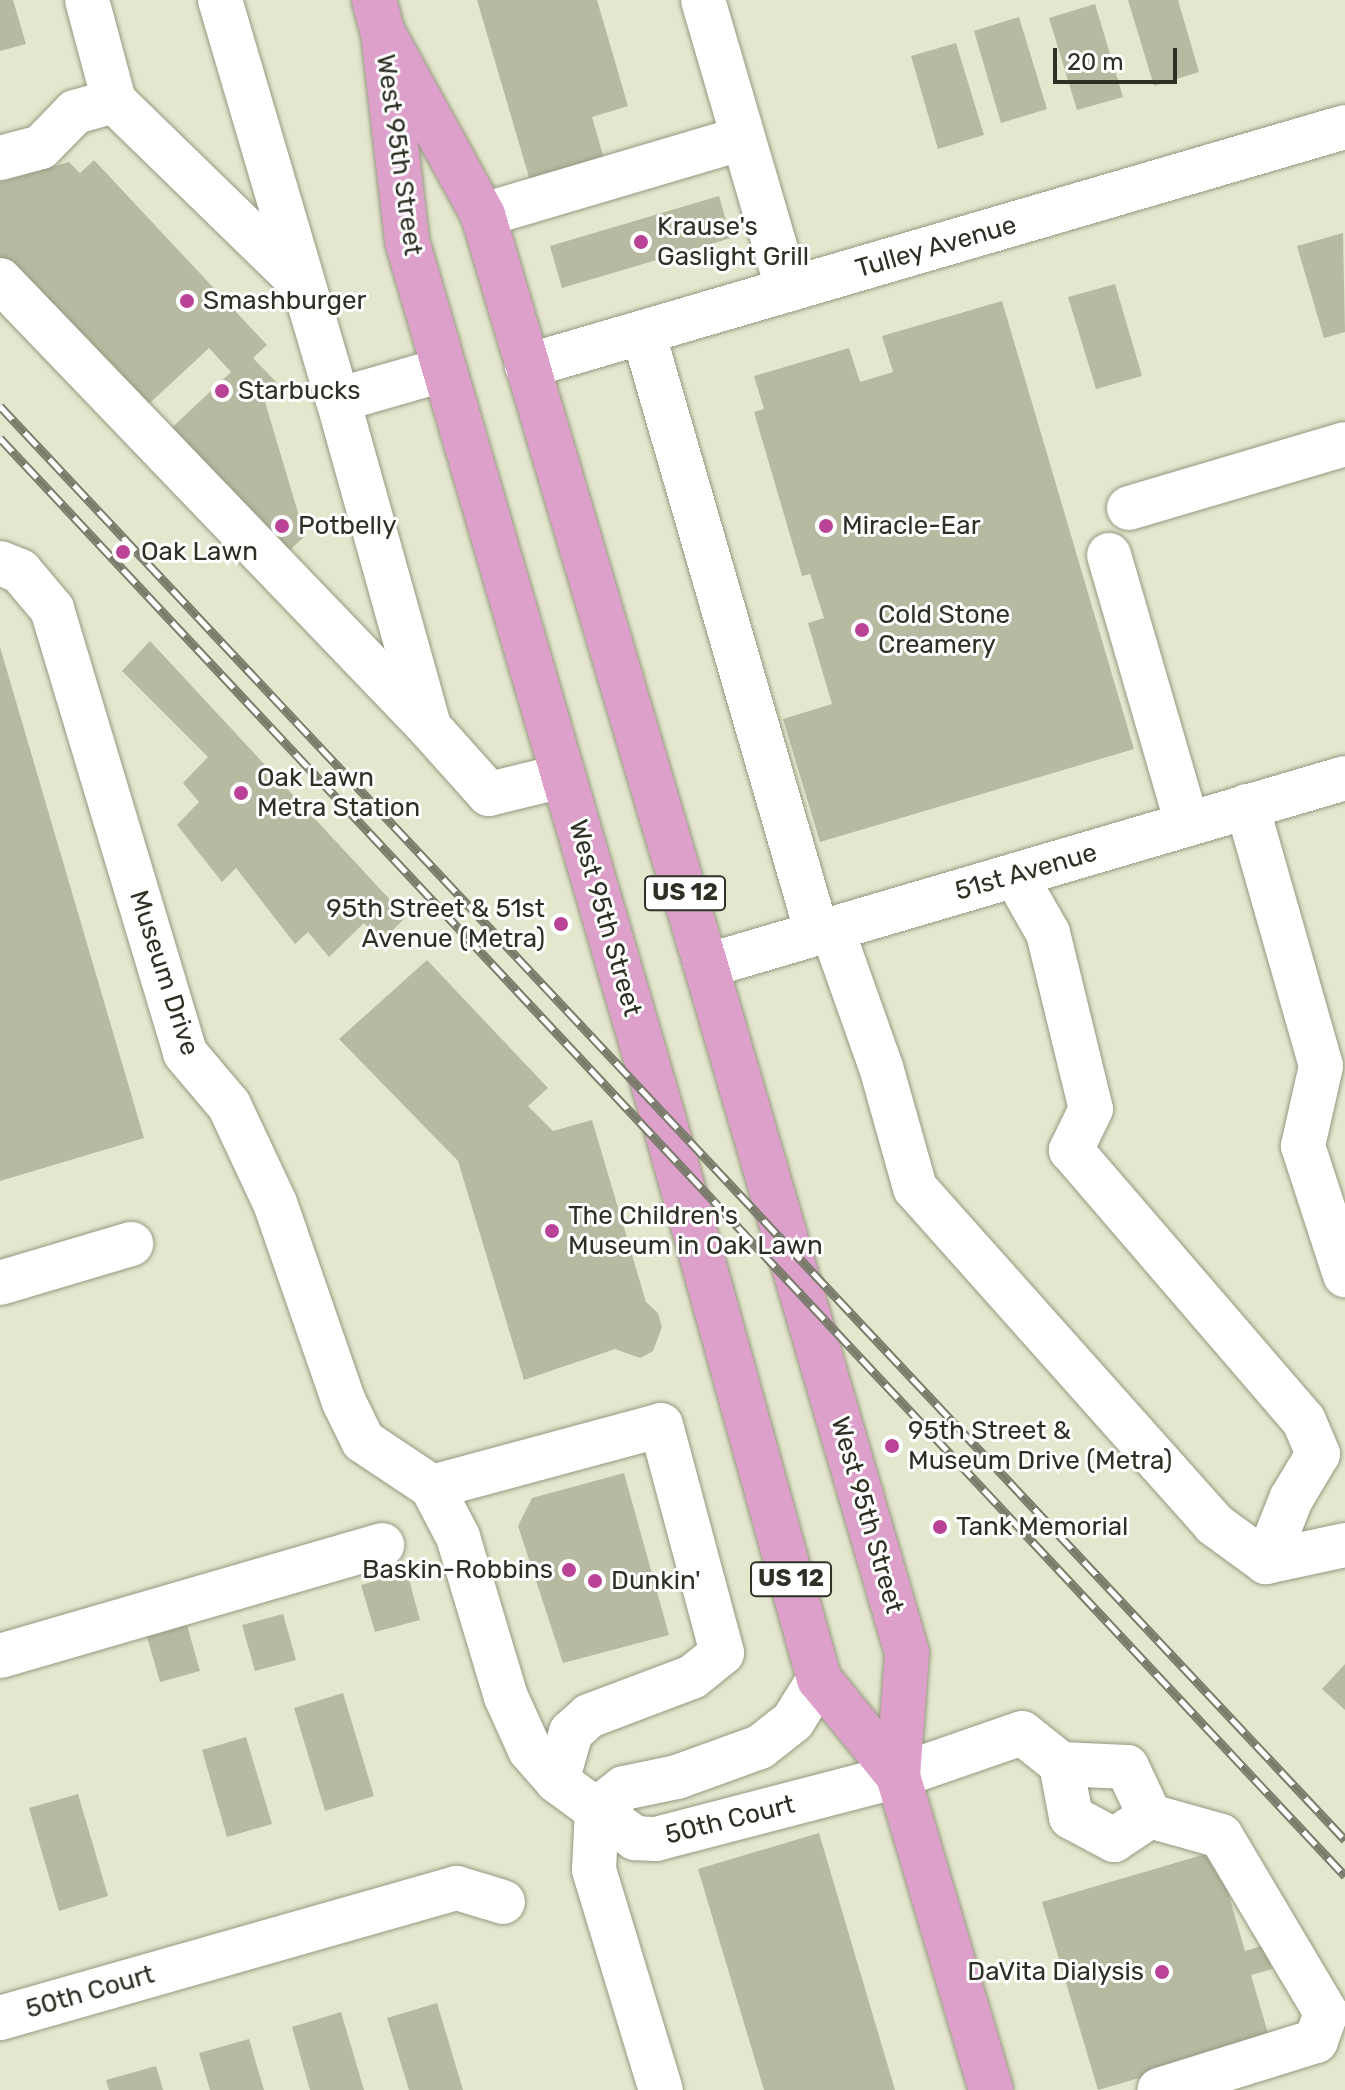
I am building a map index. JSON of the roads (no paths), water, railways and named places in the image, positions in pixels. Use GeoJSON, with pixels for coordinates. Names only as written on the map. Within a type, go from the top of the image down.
{"type":"FeatureCollection","features":[{"type":"Feature","properties":{"kind":"main road","name":"West 95th Street"},"geometry":{"type":"LineString","coordinates":[[378,16],[483,215],[706,966],[907,1653],[898,1776],[991,2090]]}},
{"type":"Feature","properties":{"kind":"main road","name":"West 95th Street"},"geometry":{"type":"LineString","coordinates":[[378,16],[407,241],[442,370],[743,1396],[819,1679],[898,1776]]}},
{"type":"Feature","properties":{"kind":"street"},"geometry":{"type":"LineString","coordinates":[[87,0],[114,101],[304,286]]}},
{"type":"Feature","properties":{"kind":"street"},"geometry":{"type":"LineString","coordinates":[[220,0],[338,400],[429,727]]}},
{"type":"Feature","properties":{"kind":"street"},"geometry":{"type":"LineString","coordinates":[[703,0],[788,290]]}},
{"type":"Feature","properties":{"kind":"street"},"geometry":{"type":"LineString","coordinates":[[0,158],[41,147],[75,112],[114,101]]}},
{"type":"Feature","properties":{"kind":"street","name":"Tulley Avenue"},"geometry":{"type":"LineString","coordinates":[[527,366],[1345,127]]}},
{"type":"Feature","properties":{"kind":"street"},"geometry":{"type":"LineString","coordinates":[[483,215],[743,138]]}},
{"type":"Feature","properties":{"kind":"street"},"geometry":{"type":"LineString","coordinates":[[0,280],[429,727],[489,794],[563,776]]}},
{"type":"Feature","properties":{"kind":"street"},"geometry":{"type":"LineString","coordinates":[[643,332],[825,931],[881,1067],[915,1188],[1214,1524],[1266,1562],[1345,1545]]}},
{"type":"Feature","properties":{"kind":"street"},"geometry":{"type":"LineString","coordinates":[[338,400],[442,370]]}},
{"type":"Feature","properties":{"kind":"street"},"geometry":{"type":"LineString","coordinates":[[1129,508],[1345,444]]}},
{"type":"Feature","properties":{"kind":"street"},"geometry":{"type":"LineString","coordinates":[[1109,555],[1187,824]]}},
{"type":"Feature","properties":{"kind":"street","name":"Museum Drive"},"geometry":{"type":"LineString","coordinates":[[0,563],[20,571],[52,609],[185,1053],[207,1085],[229,1105],[275,1203],[344,1402],[363,1441],[432,1487]]}},
{"type":"Feature","properties":{"kind":"street","name":"51st Avenue"},"geometry":{"type":"LineString","coordinates":[[706,966],[1345,778]]}},
{"type":"Feature","properties":{"kind":"street"},"geometry":{"type":"LineString","coordinates":[[1247,806],[1321,1066],[1303,1146],[1345,1275]]}},
{"type":"Feature","properties":{"kind":"street"},"geometry":{"type":"LineString","coordinates":[[1015,875],[1048,933],[1091,1109],[1071,1150],[1304,1421],[1318,1454],[1291,1499],[1266,1562]]}},
{"type":"Feature","properties":{"kind":"street"},"geometry":{"type":"LineString","coordinates":[[0,1283],[131,1244]]}},
{"type":"Feature","properties":{"kind":"street"},"geometry":{"type":"LineString","coordinates":[[557,1781],[571,1732],[589,1716],[692,1677],[722,1653],[661,1425],[432,1487],[458,1537],[506,1697],[530,1750],[557,1781],[597,1809],[594,1870],[661,2090]]}},
{"type":"Feature","properties":{"kind":"street"},"geometry":{"type":"LineString","coordinates":[[0,1656],[382,1545]]}},
{"type":"Feature","properties":{"kind":"street","name":"50th Court"},"geometry":{"type":"LineString","coordinates":[[819,1679],[793,1721],[760,1747],[734,1760],[624,1788],[597,1809],[635,1838],[656,1839],[898,1776],[1022,1733],[1061,1764]]}},
{"type":"Feature","properties":{"kind":"street"},"geometry":{"type":"LineString","coordinates":[[1150,1816],[1114,1840],[1071,1817],[1061,1764],[1127,1767],[1150,1816],[1221,1836],[1336,2017],[1316,2041],[1159,2090]]}},
{"type":"Feature","properties":{"kind":"street","name":"50th Court"},"geometry":{"type":"LineString","coordinates":[[0,2018],[457,1888],[503,1902]]}},
{"type":"Feature","properties":{"kind":"railway"},"geometry":{"type":"LineString","coordinates":[[0,406],[1345,1840]]}},
{"type":"Feature","properties":{"kind":"railway"},"geometry":{"type":"LineString","coordinates":[[0,438],[1345,1876]]}},
{"type":"Feature","properties":{"kind":"place","name":"Krause's Gaslight Grill"},"geometry":{"type":"Point","coordinates":[641,242]}},
{"type":"Feature","properties":{"kind":"place","name":"Smashburger"},"geometry":{"type":"Point","coordinates":[187,301]}},
{"type":"Feature","properties":{"kind":"place","name":"Starbucks"},"geometry":{"type":"Point","coordinates":[222,391]}},
{"type":"Feature","properties":{"kind":"place","name":"Potbelly"},"geometry":{"type":"Point","coordinates":[282,526]}},
{"type":"Feature","properties":{"kind":"place","name":"Miracle-Ear"},"geometry":{"type":"Point","coordinates":[826,526]}},
{"type":"Feature","properties":{"kind":"place","name":"Oak Lawn"},"geometry":{"type":"Point","coordinates":[123,552]}},
{"type":"Feature","properties":{"kind":"place","name":"Cold Stone Creamery"},"geometry":{"type":"Point","coordinates":[862,630]}},
{"type":"Feature","properties":{"kind":"place","name":"Oak Lawn Metra Station"},"geometry":{"type":"Point","coordinates":[241,793]}},
{"type":"Feature","properties":{"kind":"place","name":"95th Street & 51st Avenue (Metra)"},"geometry":{"type":"Point","coordinates":[561,924]}},
{"type":"Feature","properties":{"kind":"place","name":"The Children's Museum in Oak Lawn"},"geometry":{"type":"Point","coordinates":[552,1231]}},
{"type":"Feature","properties":{"kind":"place","name":"95th Street & Museum Drive (Metra)"},"geometry":{"type":"Point","coordinates":[892,1446]}},
{"type":"Feature","properties":{"kind":"place","name":"Tank Memorial"},"geometry":{"type":"Point","coordinates":[940,1527]}},
{"type":"Feature","properties":{"kind":"place","name":"Baskin-Robbins"},"geometry":{"type":"Point","coordinates":[569,1570]}},
{"type":"Feature","properties":{"kind":"place","name":"Dunkin'"},"geometry":{"type":"Point","coordinates":[595,1581]}},
{"type":"Feature","properties":{"kind":"place","name":"DaVita Dialysis"},"geometry":{"type":"Point","coordinates":[1162,1972]}}]}
